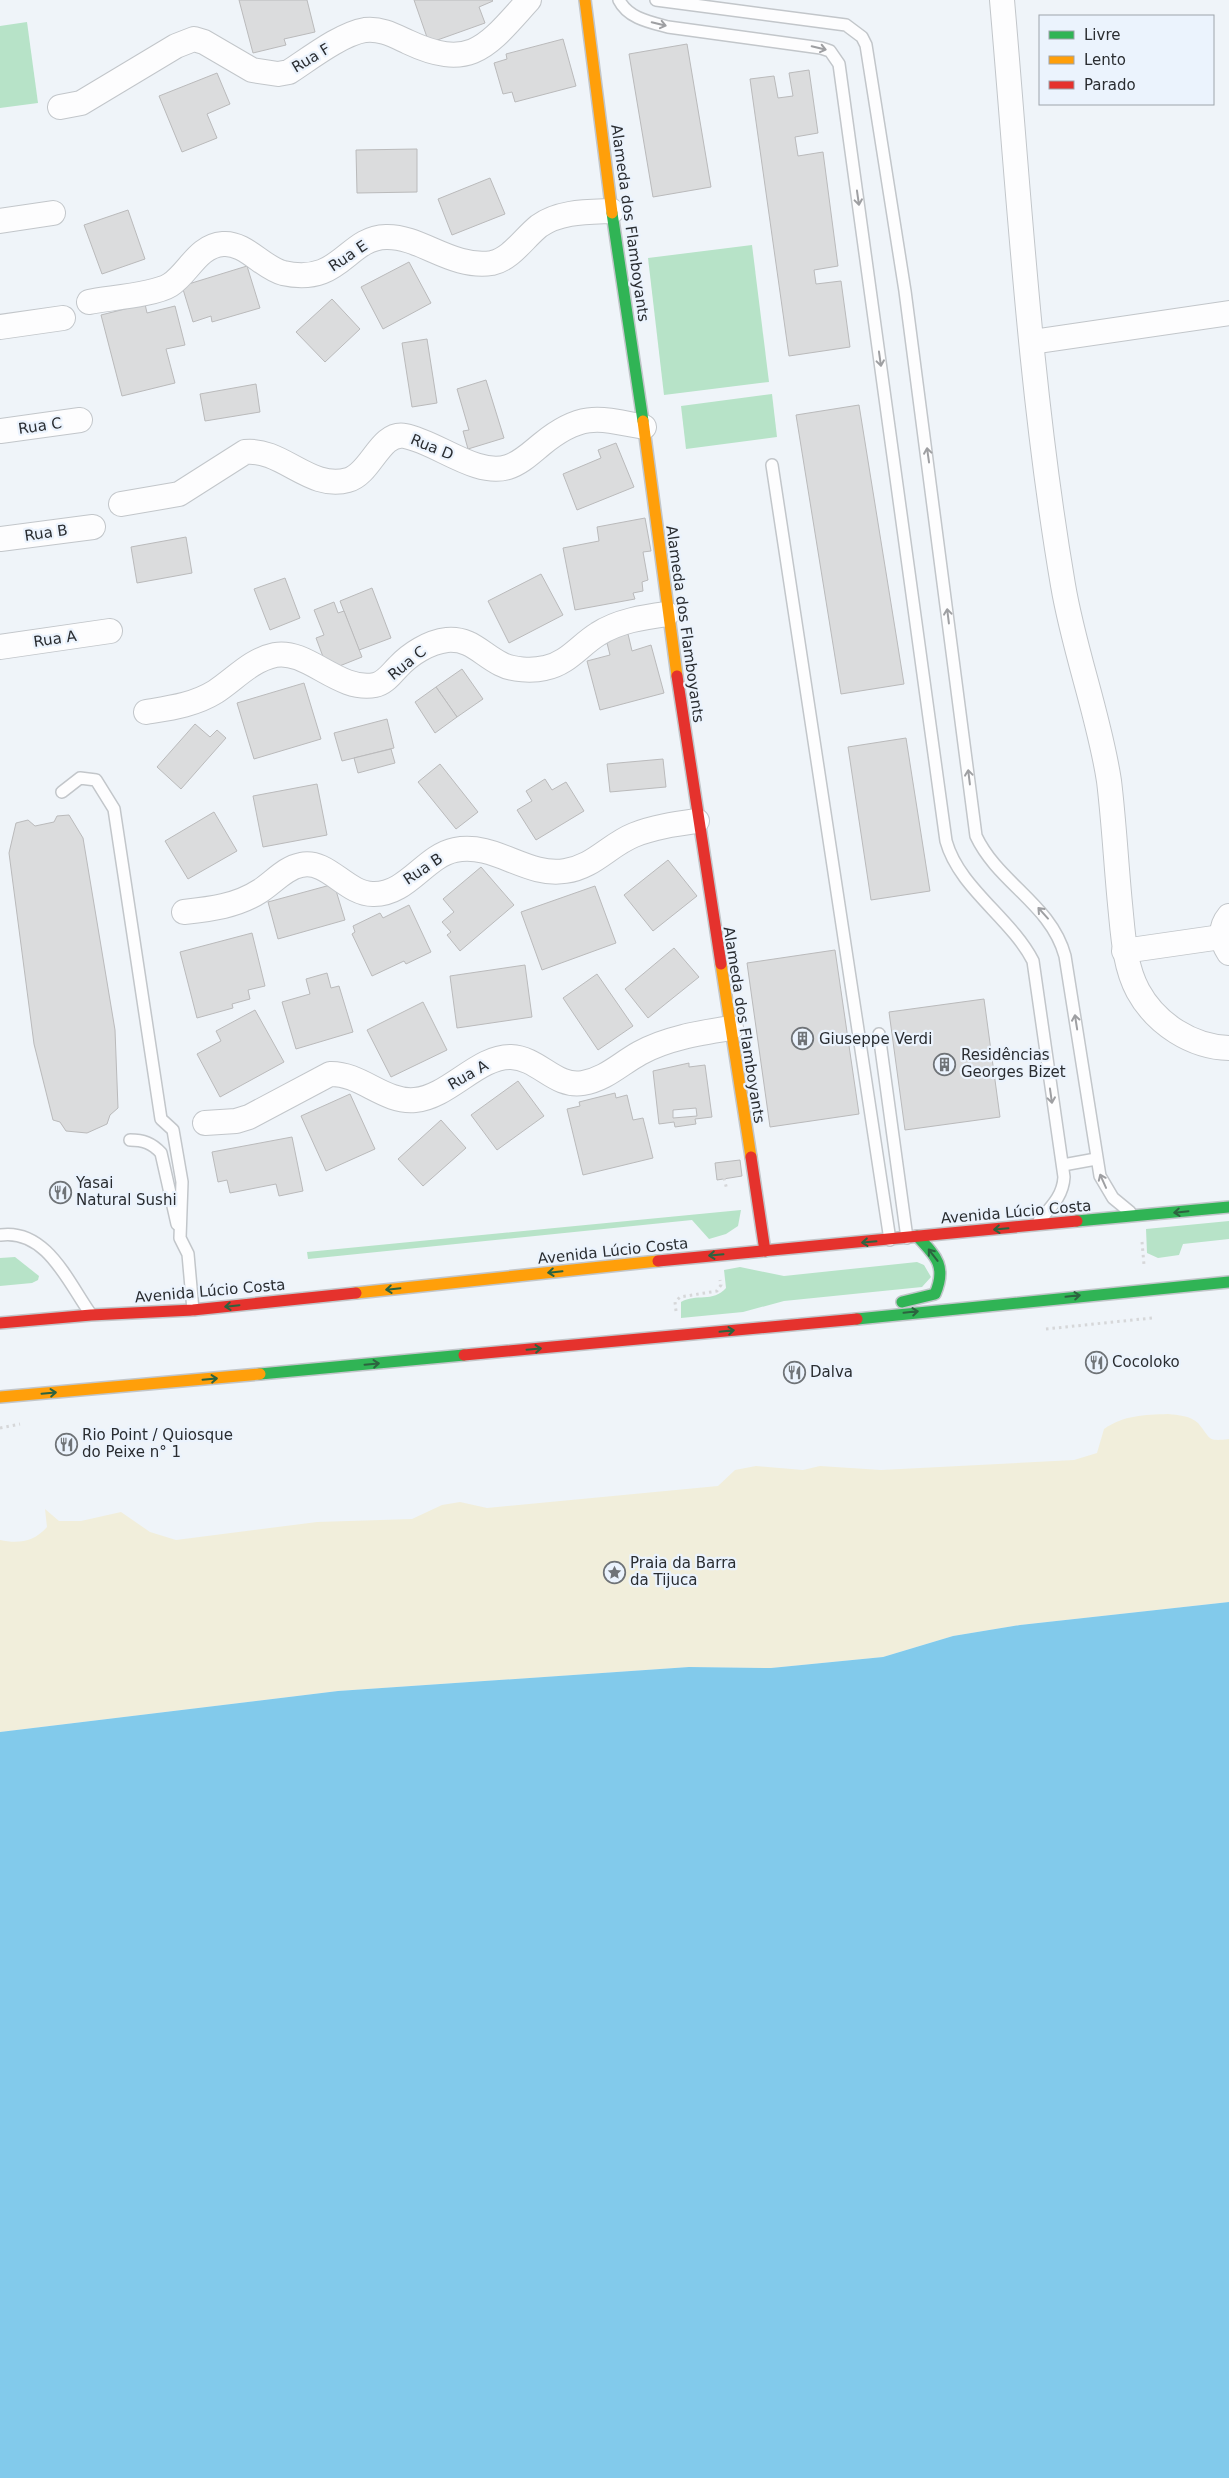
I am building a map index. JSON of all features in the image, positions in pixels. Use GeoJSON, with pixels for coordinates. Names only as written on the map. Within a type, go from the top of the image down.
{"type":"FeatureCollection","features":[{"type":"Feature","properties":{"kind":"main road","name":"Alameda dos Flamboyants"},"geometry":{"type":"LineString","coordinates":[[585,0],[612,211],[644,427],[667,614],[697,821],[765,1251]]}},
{"type":"Feature","properties":{"kind":"main road","name":"Avenida Lúcio Costa"},"geometry":{"type":"LineString","coordinates":[[0,1323],[91,1315],[193,1310],[716,1255],[1229,1207]]}},
{"type":"Feature","properties":{"kind":"main road"},"geometry":{"type":"LineString","coordinates":[[828,1320],[935,1294],[941,1284],[943,1271],[937,1257],[912,1237]]}},
{"type":"Feature","properties":{"kind":"main road"},"geometry":{"type":"LineString","coordinates":[[0,1398],[679,1336],[1229,1282]]}},
{"type":"Feature","properties":{"kind":"street","name":"Rua F"},"geometry":{"type":"LineString","coordinates":[[60,107],[80,103],[176,46],[194,39],[204,42],[217,52],[252,70],[278,74],[289,72],[348,36],[365,30],[379,30],[441,56],[459,56],[480,48],[498,35],[529,0]]}},
{"type":"Feature","properties":{"kind":"street"},"geometry":{"type":"LineString","coordinates":[[1002,0],[1032,342],[1042,433],[1063,584],[1074,642],[1094,713],[1108,780],[1124,951],[1138,991],[1163,1022],[1189,1039],[1214,1047],[1229,1048]]}},
{"type":"Feature","properties":{"kind":"street","name":"Rua E"},"geometry":{"type":"LineString","coordinates":[[89,302],[153,291],[170,285],[200,254],[211,247],[223,244],[234,245],[282,273],[311,276],[325,272],[371,240],[385,237],[400,238],[459,261],[492,262],[504,258],[540,226],[560,216],[612,211]]}},
{"type":"Feature","properties":{"kind":"street"},"geometry":{"type":"LineString","coordinates":[[0,220],[53,213]]}},
{"type":"Feature","properties":{"kind":"street"},"geometry":{"type":"LineString","coordinates":[[1032,342],[1229,314]]}},
{"type":"Feature","properties":{"kind":"street"},"geometry":{"type":"LineString","coordinates":[[0,327],[63,318]]}},
{"type":"Feature","properties":{"kind":"street","name":"Rua D"},"geometry":{"type":"LineString","coordinates":[[121,504],[179,494],[246,452],[258,451],[268,453],[290,466],[327,482],[338,482],[361,474],[388,439],[396,436],[403,435],[430,443],[467,462],[496,469],[508,467],[525,458],[561,428],[582,422],[598,418],[644,427]]}},
{"type":"Feature","properties":{"kind":"street","name":"Rua C"},"geometry":{"type":"LineString","coordinates":[[0,431],[80,420]]}},
{"type":"Feature","properties":{"kind":"street","name":"Rua B"},"geometry":{"type":"LineString","coordinates":[[0,539],[93,527]]}},
{"type":"Feature","properties":{"kind":"street","name":"Rua C"},"geometry":{"type":"LineString","coordinates":[[146,712],[198,701],[214,692],[250,665],[275,655],[286,655],[305,662],[334,677],[361,686],[376,685],[384,681],[414,654],[430,645],[446,640],[464,640],[502,665],[524,669],[545,668],[567,660],[599,633],[634,619],[667,614]]}},
{"type":"Feature","properties":{"kind":"street","name":"Rua A"},"geometry":{"type":"LineString","coordinates":[[0,647],[110,631]]}},
{"type":"Feature","properties":{"kind":"street","name":"Rua B"},"geometry":{"type":"LineString","coordinates":[[184,912],[215,909],[236,902],[259,892],[288,869],[302,864],[316,865],[358,890],[372,894],[396,888],[414,877],[439,857],[454,850],[480,850],[511,859],[534,869],[548,872],[565,871],[591,863],[616,844],[634,834],[697,821]]}},
{"type":"Feature","properties":{"kind":"street"},"geometry":{"type":"LineString","coordinates":[[1124,951],[1227,935]]}},
{"type":"Feature","properties":{"kind":"street","name":"Rua A"},"geometry":{"type":"LineString","coordinates":[[205,1123],[236,1121],[249,1117],[330,1074],[341,1074],[360,1080],[404,1100],[422,1099],[493,1060],[508,1057],[529,1061],[559,1081],[572,1085],[584,1083],[612,1073],[640,1053],[656,1046],[694,1034],[730,1028]]}},
{"type":"Feature","properties":{"kind":"lane"},"geometry":{"type":"LineString","coordinates":[[618,0],[622,7],[644,21],[821,48],[830,51],[839,64],[946,841],[956,865],[1018,937],[1033,961],[1052,1102],[1063,1165],[1063,1188],[1059,1198],[1035,1226]]}},
{"type":"Feature","properties":{"kind":"lane"},"geometry":{"type":"LineString","coordinates":[[656,0],[846,25],[862,36],[866,46],[905,291],[976,836],[988,859],[1045,915],[1061,939],[1066,956],[1096,1159],[1106,1188],[1113,1198],[1135,1217]]}},
{"type":"Feature","properties":{"kind":"lane"},"geometry":{"type":"LineString","coordinates":[[772,465],[890,1240]]}},
{"type":"Feature","properties":{"kind":"lane"},"geometry":{"type":"LineString","coordinates":[[62,792],[80,778],[96,780],[114,809],[162,1119],[173,1130],[182,1182],[180,1238]]}},
{"type":"Feature","properties":{"kind":"lane"},"geometry":{"type":"LineString","coordinates":[[879,1034],[912,1237]]}},
{"type":"Feature","properties":{"kind":"lane"},"geometry":{"type":"LineString","coordinates":[[130,1140],[147,1142],[161,1153],[180,1238],[188,1254],[193,1310]]}},
{"type":"Feature","properties":{"kind":"lane"},"geometry":{"type":"LineString","coordinates":[[1063,1165],[1096,1159]]}},
{"type":"Feature","properties":{"kind":"lane"},"geometry":{"type":"LineString","coordinates":[[0,1235],[22,1235],[37,1243],[48,1254],[91,1315]]}},
{"type":"Feature","properties":{"kind":"path"},"geometry":{"type":"LineString","coordinates":[[679,1336],[675,1302],[680,1296],[716,1291],[721,1286],[716,1255]]}},
{"type":"Feature","properties":{"kind":"green space"},"geometry":{"type":"Polygon","coordinates":[[[27,22],[38,103],[0,108],[0,26],[27,22]]]}},
{"type":"Feature","properties":{"kind":"green space"},"geometry":{"type":"Polygon","coordinates":[[[752,245],[769,382],[664,395],[648,258],[752,245]]]}},
{"type":"Feature","properties":{"kind":"green space"},"geometry":{"type":"Polygon","coordinates":[[[772,394],[777,437],[686,449],[681,406],[772,394]]]}},
{"type":"Feature","properties":{"kind":"green space"},"geometry":{"type":"Polygon","coordinates":[[[741,1210],[738,1226],[726,1234],[709,1239],[692,1220],[308,1259],[307,1252],[741,1210]]]}},
{"type":"Feature","properties":{"kind":"green space"},"geometry":{"type":"Polygon","coordinates":[[[1229,1221],[1229,1239],[1183,1244],[1179,1255],[1158,1258],[1147,1253],[1146,1229],[1229,1221]]]}},
{"type":"Feature","properties":{"kind":"green space"},"geometry":{"type":"Polygon","coordinates":[[[15,1257],[39,1276],[38,1280],[32,1283],[0,1286],[0,1258],[15,1257]]]}},
{"type":"Feature","properties":{"kind":"green space"},"geometry":{"type":"Polygon","coordinates":[[[917,1262],[924,1265],[931,1277],[922,1287],[784,1301],[743,1312],[681,1318],[681,1302],[687,1299],[710,1297],[721,1293],[726,1288],[724,1270],[740,1267],[784,1276],[917,1262]]]}},
{"type":"Feature","properties":{"kind":"sand","name":"Praia da Barra da Tijuca"},"geometry":{"type":"Polygon","coordinates":[[[1168,1414],[1192,1419],[1198,1423],[1210,1438],[1216,1440],[1229,1439],[1229,1602],[1020,1625],[953,1636],[883,1657],[771,1668],[689,1667],[338,1691],[0,1732],[0,1540],[19,1542],[37,1536],[47,1527],[45,1509],[59,1521],[81,1521],[121,1512],[150,1532],[176,1540],[317,1522],[412,1519],[442,1505],[460,1502],[487,1508],[718,1486],[735,1470],[756,1466],[803,1470],[820,1466],[881,1470],[1074,1460],[1097,1453],[1104,1429],[1112,1424],[1127,1418],[1168,1414]]]}},
{"type":"Feature","properties":{"kind":"water"},"geometry":{"type":"Polygon","coordinates":[[[1229,1602],[1229,2478],[0,2478],[0,1732],[338,1691],[689,1667],[771,1668],[883,1657],[953,1636],[1020,1625],[1229,1602]]]}},
{"type":"Feature","properties":{"kind":"building"},"geometry":{"type":"Polygon","coordinates":[[[239,0],[307,0],[315,32],[284,39],[286,45],[253,53],[239,0]]]}},
{"type":"Feature","properties":{"kind":"building"},"geometry":{"type":"Polygon","coordinates":[[[414,0],[493,1],[479,7],[485,23],[429,43],[414,0]]]}},
{"type":"Feature","properties":{"kind":"building"},"geometry":{"type":"Polygon","coordinates":[[[563,39],[576,86],[515,102],[512,92],[503,94],[494,63],[507,59],[506,54],[563,39]]]}},
{"type":"Feature","properties":{"kind":"building"},"geometry":{"type":"Polygon","coordinates":[[[687,44],[711,187],[653,197],[629,54],[687,44]]]}},
{"type":"Feature","properties":{"kind":"building"},"geometry":{"type":"Polygon","coordinates":[[[809,70],[818,133],[795,137],[798,156],[823,152],[838,266],[814,270],[816,284],[841,281],[850,347],[789,356],[750,79],[774,76],[778,98],[793,96],[789,73],[809,70]]]}},
{"type":"Feature","properties":{"kind":"building"},"geometry":{"type":"Polygon","coordinates":[[[217,73],[230,104],[207,114],[217,138],[182,152],[159,96],[217,73]]]}},
{"type":"Feature","properties":{"kind":"building"},"geometry":{"type":"Polygon","coordinates":[[[417,149],[417,192],[357,193],[356,150],[417,149]]]}},
{"type":"Feature","properties":{"kind":"building"},"geometry":{"type":"Polygon","coordinates":[[[490,178],[505,214],[452,235],[438,199],[490,178]]]}},
{"type":"Feature","properties":{"kind":"building"},"geometry":{"type":"Polygon","coordinates":[[[128,210],[145,259],[102,274],[84,225],[128,210]]]}},
{"type":"Feature","properties":{"kind":"building"},"geometry":{"type":"Polygon","coordinates":[[[409,262],[431,303],[383,329],[361,287],[409,262]]]}},
{"type":"Feature","properties":{"kind":"building"},"geometry":{"type":"Polygon","coordinates":[[[247,266],[260,308],[212,322],[211,316],[193,322],[182,286],[247,266]]]}},
{"type":"Feature","properties":{"kind":"building"},"geometry":{"type":"Polygon","coordinates":[[[332,299],[360,329],[325,362],[296,332],[332,299]]]}},
{"type":"Feature","properties":{"kind":"building"},"geometry":{"type":"Polygon","coordinates":[[[145,304],[147,313],[175,306],[185,345],[166,349],[175,383],[122,396],[101,315],[145,304]]]}},
{"type":"Feature","properties":{"kind":"building"},"geometry":{"type":"Polygon","coordinates":[[[427,339],[437,403],[412,407],[402,343],[427,339]]]}},
{"type":"Feature","properties":{"kind":"building"},"geometry":{"type":"Polygon","coordinates":[[[486,380],[504,438],[468,449],[463,431],[469,430],[457,389],[486,380]]]}},
{"type":"Feature","properties":{"kind":"building"},"geometry":{"type":"Polygon","coordinates":[[[256,384],[260,412],[205,421],[200,394],[256,384]]]}},
{"type":"Feature","properties":{"kind":"building"},"geometry":{"type":"Polygon","coordinates":[[[859,405],[904,684],[841,694],[796,415],[859,405]]]}},
{"type":"Feature","properties":{"kind":"building"},"geometry":{"type":"Polygon","coordinates":[[[616,443],[634,487],[577,510],[563,474],[601,458],[598,450],[616,443]]]}},
{"type":"Feature","properties":{"kind":"building"},"geometry":{"type":"Polygon","coordinates":[[[645,518],[651,551],[643,552],[648,580],[642,582],[643,591],[633,593],[635,599],[575,610],[563,548],[599,541],[597,527],[645,518]]]}},
{"type":"Feature","properties":{"kind":"building"},"geometry":{"type":"Polygon","coordinates":[[[186,537],[192,573],[137,583],[131,547],[186,537]]]}},
{"type":"Feature","properties":{"kind":"building"},"geometry":{"type":"Polygon","coordinates":[[[541,574],[563,615],[509,643],[488,601],[541,574]]]}},
{"type":"Feature","properties":{"kind":"building"},"geometry":{"type":"Polygon","coordinates":[[[285,578],[300,618],[270,630],[254,589],[285,578]]]}},
{"type":"Feature","properties":{"kind":"building"},"geometry":{"type":"Polygon","coordinates":[[[372,588],[391,638],[359,650],[340,601],[372,588]]]}},
{"type":"Feature","properties":{"kind":"building"},"geometry":{"type":"Polygon","coordinates":[[[334,602],[338,613],[344,611],[362,657],[332,669],[325,662],[316,638],[324,635],[314,610],[334,602]]]}},
{"type":"Feature","properties":{"kind":"building"},"geometry":{"type":"Polygon","coordinates":[[[628,634],[632,651],[651,645],[664,693],[600,710],[587,661],[610,655],[606,639],[628,634]]]}},
{"type":"Feature","properties":{"kind":"building"},"geometry":{"type":"Polygon","coordinates":[[[462,669],[483,699],[457,717],[436,687],[462,669]]]}},
{"type":"Feature","properties":{"kind":"building"},"geometry":{"type":"Polygon","coordinates":[[[304,683],[321,739],[254,759],[237,703],[304,683]]]}},
{"type":"Feature","properties":{"kind":"building"},"geometry":{"type":"Polygon","coordinates":[[[436,687],[457,717],[435,733],[415,702],[436,687]]]}},
{"type":"Feature","properties":{"kind":"building"},"geometry":{"type":"Polygon","coordinates":[[[387,719],[394,748],[342,761],[334,733],[387,719]]]}},
{"type":"Feature","properties":{"kind":"building"},"geometry":{"type":"Polygon","coordinates":[[[195,724],[210,737],[217,730],[226,738],[181,789],[157,767],[195,724]]]}},
{"type":"Feature","properties":{"kind":"building"},"geometry":{"type":"Polygon","coordinates":[[[906,738],[930,891],[871,900],[848,747],[906,738]]]}},
{"type":"Feature","properties":{"kind":"building"},"geometry":{"type":"Polygon","coordinates":[[[391,749],[395,763],[358,773],[354,758],[391,749]]]}},
{"type":"Feature","properties":{"kind":"building"},"geometry":{"type":"Polygon","coordinates":[[[663,759],[666,787],[610,792],[607,764],[663,759]]]}},
{"type":"Feature","properties":{"kind":"building"},"geometry":{"type":"Polygon","coordinates":[[[440,764],[478,812],[456,829],[418,782],[440,764]]]}},
{"type":"Feature","properties":{"kind":"building"},"geometry":{"type":"Polygon","coordinates":[[[545,779],[552,790],[566,782],[584,811],[536,840],[517,810],[532,801],[526,791],[545,779]]]}},
{"type":"Feature","properties":{"kind":"building"},"geometry":{"type":"Polygon","coordinates":[[[317,784],[327,835],[263,847],[253,796],[317,784]]]}},
{"type":"Feature","properties":{"kind":"building"},"geometry":{"type":"Polygon","coordinates":[[[214,812],[237,851],[188,879],[165,841],[214,812]]]}},
{"type":"Feature","properties":{"kind":"building"},"geometry":{"type":"Polygon","coordinates":[[[69,815],[83,838],[115,1030],[118,1108],[110,1115],[107,1124],[87,1133],[66,1131],[60,1122],[53,1120],[34,1044],[9,853],[16,823],[28,820],[35,826],[54,822],[57,816],[69,815]]]}},
{"type":"Feature","properties":{"kind":"building"},"geometry":{"type":"Polygon","coordinates":[[[668,860],[697,896],[653,931],[624,895],[668,860]]]}},
{"type":"Feature","properties":{"kind":"building"},"geometry":{"type":"Polygon","coordinates":[[[481,867],[514,905],[460,951],[447,935],[451,932],[442,922],[454,912],[443,899],[481,867]]]}},
{"type":"Feature","properties":{"kind":"building"},"geometry":{"type":"Polygon","coordinates":[[[334,884],[345,920],[278,939],[268,902],[334,884]]]}},
{"type":"Feature","properties":{"kind":"building"},"geometry":{"type":"Polygon","coordinates":[[[595,886],[616,943],[542,970],[521,912],[595,886]]]}},
{"type":"Feature","properties":{"kind":"building"},"geometry":{"type":"Polygon","coordinates":[[[409,905],[431,952],[406,964],[404,961],[372,976],[352,934],[355,932],[353,926],[380,913],[383,918],[409,905]]]}},
{"type":"Feature","properties":{"kind":"building"},"geometry":{"type":"Polygon","coordinates":[[[252,933],[265,986],[248,990],[250,999],[232,1004],[233,1008],[197,1018],[180,952],[252,933]]]}},
{"type":"Feature","properties":{"kind":"building"},"geometry":{"type":"Polygon","coordinates":[[[674,948],[699,977],[648,1018],[625,989],[674,948]]]}},
{"type":"Feature","properties":{"kind":"building","name":"Giuseppe Verdi"},"geometry":{"type":"Polygon","coordinates":[[[835,950],[859,1114],[770,1127],[747,963],[835,950]]]}},
{"type":"Feature","properties":{"kind":"building"},"geometry":{"type":"Polygon","coordinates":[[[525,965],[532,1017],[457,1028],[450,976],[525,965]]]}},
{"type":"Feature","properties":{"kind":"building"},"geometry":{"type":"Polygon","coordinates":[[[327,973],[331,988],[339,986],[353,1032],[296,1049],[282,1002],[310,994],[306,979],[327,973]]]}},
{"type":"Feature","properties":{"kind":"building"},"geometry":{"type":"Polygon","coordinates":[[[597,974],[633,1026],[598,1050],[563,998],[597,974]]]}},
{"type":"Feature","properties":{"kind":"building","name":"Residências Georges Bizet"},"geometry":{"type":"Polygon","coordinates":[[[984,999],[1000,1117],[905,1130],[889,1012],[984,999]]]}},
{"type":"Feature","properties":{"kind":"building"},"geometry":{"type":"Polygon","coordinates":[[[423,1002],[447,1050],[391,1077],[367,1030],[423,1002]]]}},
{"type":"Feature","properties":{"kind":"building"},"geometry":{"type":"Polygon","coordinates":[[[255,1010],[284,1062],[220,1097],[197,1054],[221,1041],[216,1031],[255,1010]]]}},
{"type":"Feature","properties":{"kind":"building"},"geometry":{"type":"Polygon","coordinates":[[[689,1063],[689,1067],[705,1065],[712,1117],[695,1119],[696,1124],[675,1127],[674,1122],[659,1124],[653,1071],[689,1063]],[[696,1108],[673,1110],[673,1118],[697,1116],[696,1108]]]}},
{"type":"Feature","properties":{"kind":"building"},"geometry":{"type":"Polygon","coordinates":[[[518,1081],[544,1116],[497,1150],[471,1115],[518,1081]]]}},
{"type":"Feature","properties":{"kind":"building"},"geometry":{"type":"Polygon","coordinates":[[[615,1093],[616,1098],[627,1095],[633,1120],[643,1118],[653,1158],[583,1175],[567,1109],[580,1106],[579,1102],[615,1093]]]}},
{"type":"Feature","properties":{"kind":"building"},"geometry":{"type":"Polygon","coordinates":[[[350,1094],[375,1149],[326,1171],[301,1116],[350,1094]]]}},
{"type":"Feature","properties":{"kind":"building"},"geometry":{"type":"Polygon","coordinates":[[[441,1120],[466,1148],[423,1186],[398,1159],[441,1120]]]}},
{"type":"Feature","properties":{"kind":"building"},"geometry":{"type":"Polygon","coordinates":[[[292,1137],[303,1191],[279,1196],[276,1184],[230,1193],[227,1180],[218,1182],[212,1152],[292,1137]]]}},
{"type":"Feature","properties":{"kind":"building"},"geometry":{"type":"Polygon","coordinates":[[[740,1160],[742,1176],[717,1180],[715,1163],[740,1160]]]}},
{"type":"Feature","properties":{"kind":"traffic: fast"},"geometry":{"type":"LineString","coordinates":[[612,213],[643,421]]}},
{"type":"Feature","properties":{"kind":"traffic: fast"},"geometry":{"type":"LineString","coordinates":[[1077,1221],[1229,1207]]}},
{"type":"Feature","properties":{"kind":"traffic: fast"},"geometry":{"type":"LineString","coordinates":[[902,1302],[935,1294],[940,1276],[938,1262],[917,1236]]}},
{"type":"Feature","properties":{"kind":"traffic: fast"},"geometry":{"type":"LineString","coordinates":[[857,1319],[1229,1282]]}},
{"type":"Feature","properties":{"kind":"traffic: fast"},"geometry":{"type":"LineString","coordinates":[[260,1374],[464,1355]]}},
{"type":"Feature","properties":{"kind":"traffic: slow"},"geometry":{"type":"LineString","coordinates":[[585,0],[612,213]]}},
{"type":"Feature","properties":{"kind":"traffic: slow"},"geometry":{"type":"LineString","coordinates":[[643,421],[677,676]]}},
{"type":"Feature","properties":{"kind":"traffic: slow"},"geometry":{"type":"LineString","coordinates":[[721,964],[751,1157]]}},
{"type":"Feature","properties":{"kind":"traffic: slow"},"geometry":{"type":"LineString","coordinates":[[356,1293],[658,1261]]}},
{"type":"Feature","properties":{"kind":"traffic: slow"},"geometry":{"type":"LineString","coordinates":[[0,1397],[260,1374]]}},
{"type":"Feature","properties":{"kind":"traffic: jam"},"geometry":{"type":"LineString","coordinates":[[677,676],[721,964]]}},
{"type":"Feature","properties":{"kind":"traffic: jam"},"geometry":{"type":"LineString","coordinates":[[751,1157],[765,1251]]}},
{"type":"Feature","properties":{"kind":"traffic: jam"},"geometry":{"type":"LineString","coordinates":[[658,1261],[1077,1221]]}},
{"type":"Feature","properties":{"kind":"traffic: jam"},"geometry":{"type":"LineString","coordinates":[[0,1323],[91,1315],[193,1310],[356,1293]]}},
{"type":"Feature","properties":{"kind":"traffic: jam"},"geometry":{"type":"LineString","coordinates":[[464,1355],[857,1319]]}},
{"type":"Feature","properties":{"kind":"place","name":"Giuseppe Verdi"},"geometry":{"type":"Point","coordinates":[803,1039]}},
{"type":"Feature","properties":{"kind":"place","name":"Residências Georges Bizet"},"geometry":{"type":"Point","coordinates":[945,1064]}},
{"type":"Feature","properties":{"kind":"place","name":"Yasai Natural Sushi"},"geometry":{"type":"Point","coordinates":[60,1192]}},
{"type":"Feature","properties":{"kind":"place","name":"Cocoloko"},"geometry":{"type":"Point","coordinates":[1096,1362]}},
{"type":"Feature","properties":{"kind":"place","name":"Dalva"},"geometry":{"type":"Point","coordinates":[794,1372]}},
{"type":"Feature","properties":{"kind":"place","name":"Rio Point / Quiosque do Peixe n° 1"},"geometry":{"type":"Point","coordinates":[66,1444]}},
{"type":"Feature","properties":{"kind":"place","name":"Praia da Barra da Tijuca"},"geometry":{"type":"Point","coordinates":[614,1572]}}]}
